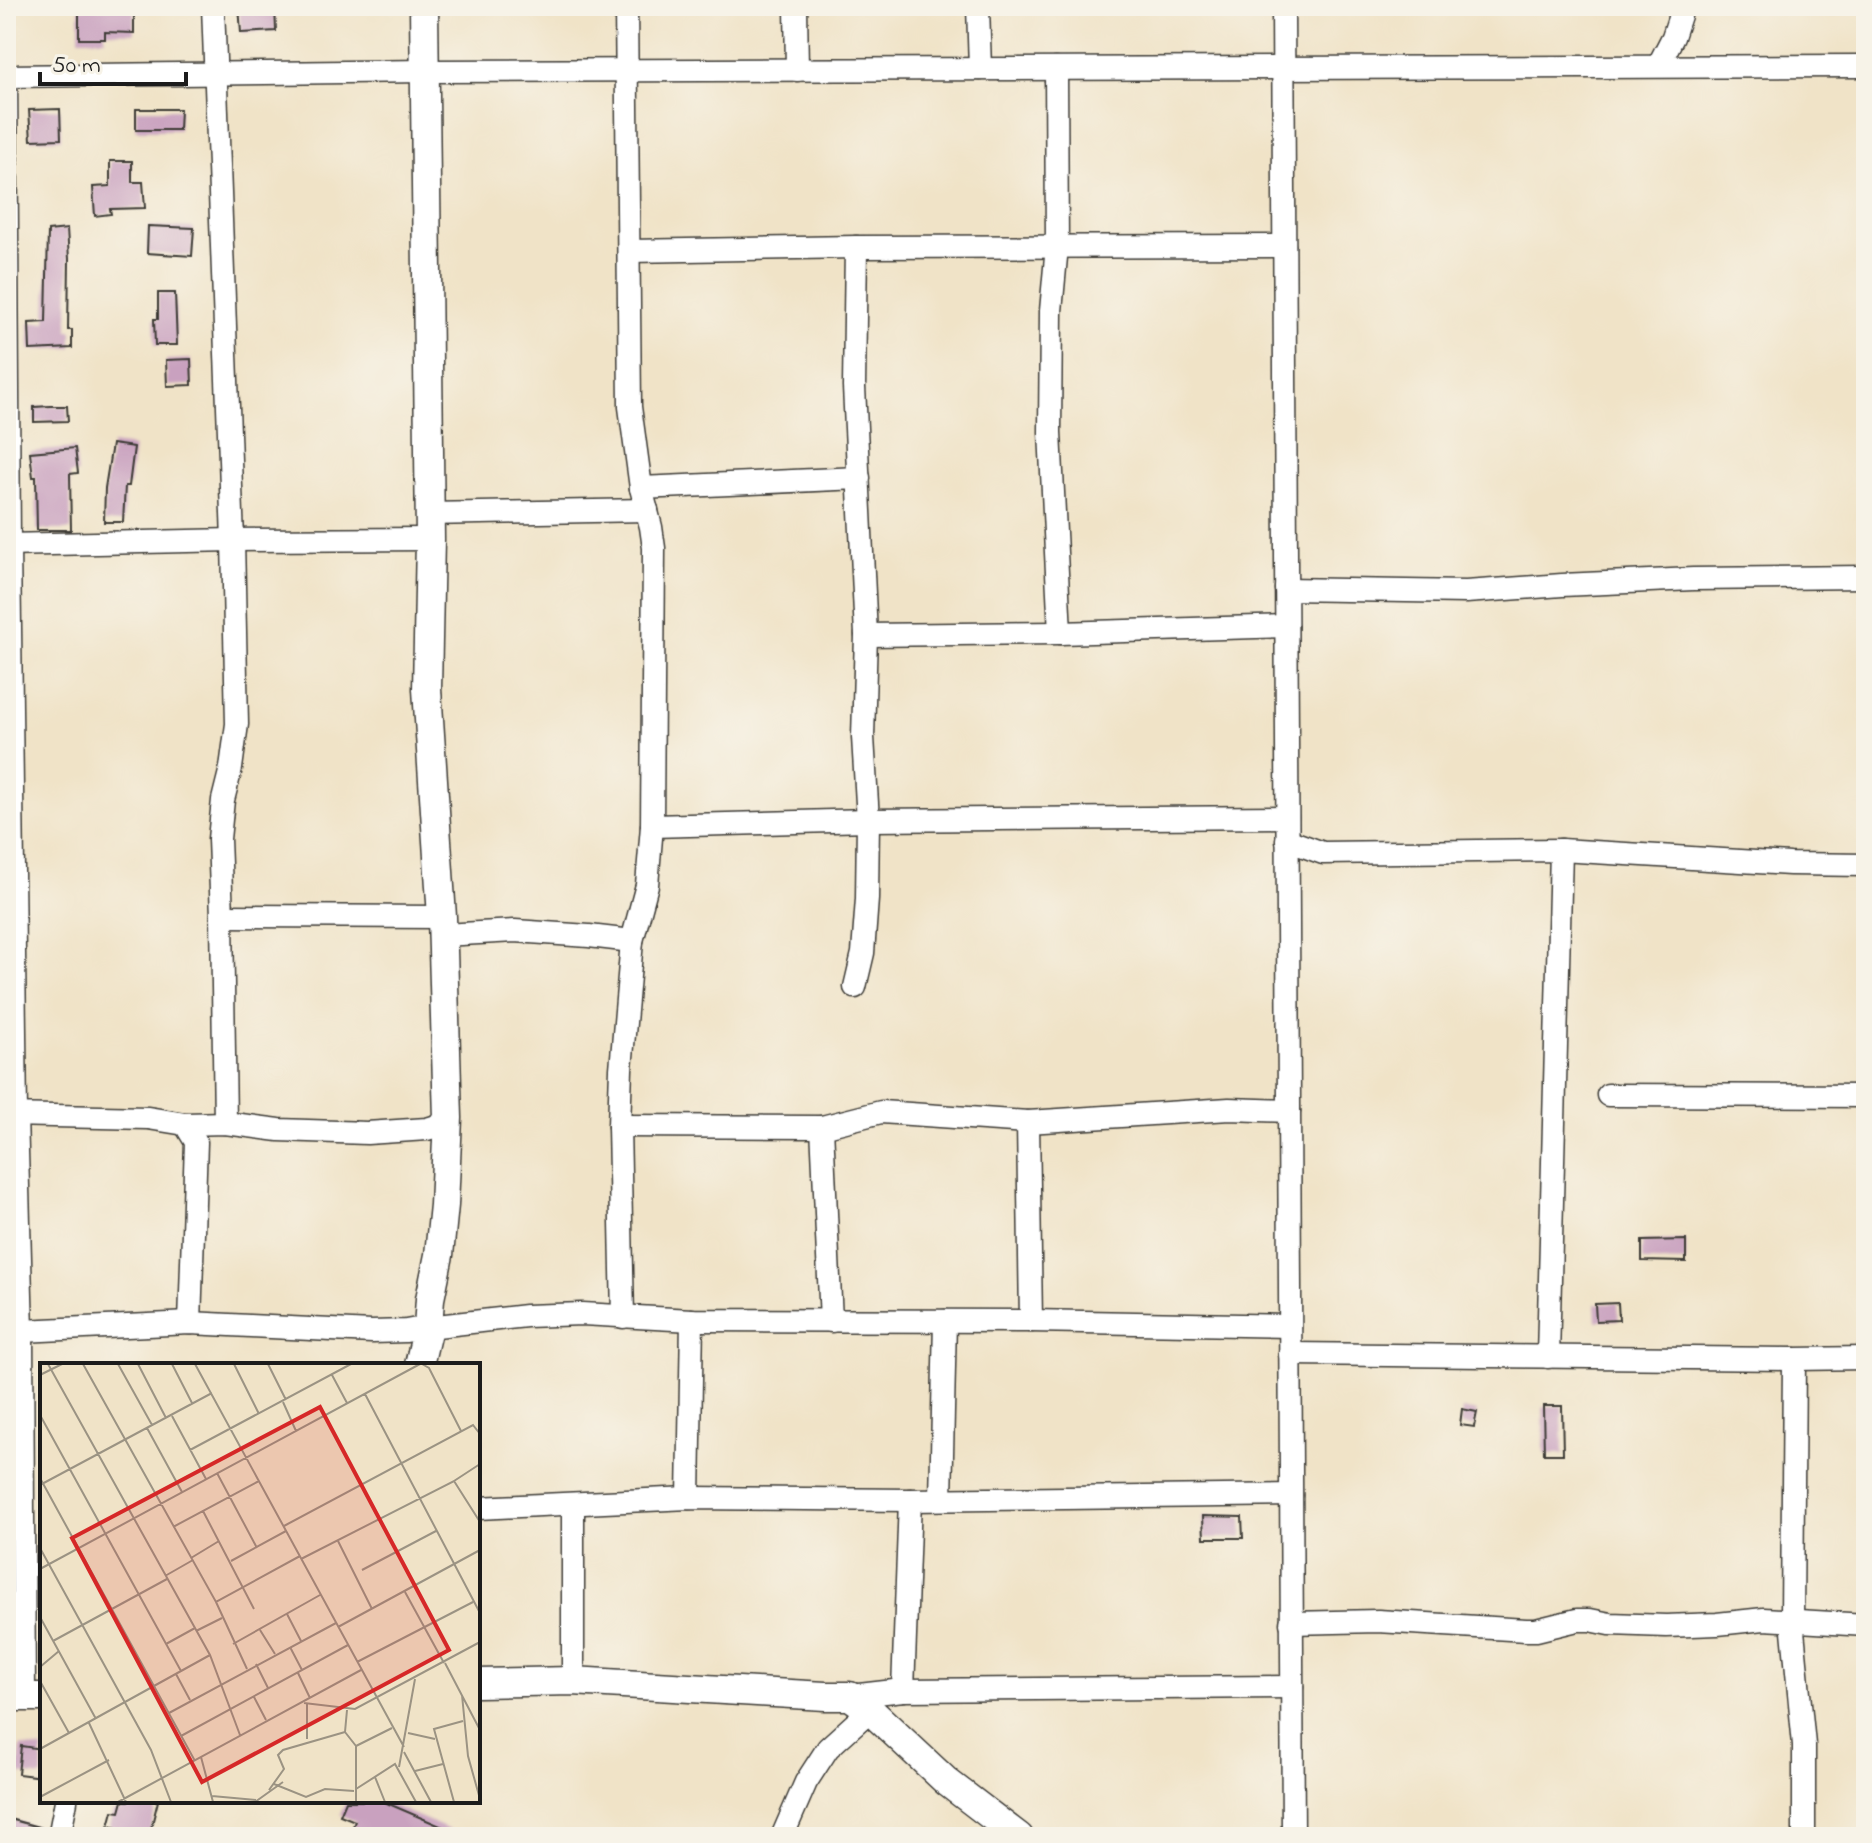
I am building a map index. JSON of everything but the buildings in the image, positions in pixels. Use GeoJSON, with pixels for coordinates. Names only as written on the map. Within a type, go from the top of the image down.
{"type":"FeatureCollection","features":[{"type":"Feature","properties":{"kind":"street"},"geometry":{"type":"LineString","coordinates":[[190,1323],[222,916],[219,839],[237,724],[213,6]]}},
{"type":"Feature","properties":{"kind":"street"},"geometry":{"type":"LineString","coordinates":[[419,1363],[439,1255],[448,1118],[442,926],[427,689],[429,526],[424,6]]}},
{"type":"Feature","properties":{"kind":"street"},"geometry":{"type":"LineString","coordinates":[[623,1317],[619,1126],[621,1069],[632,941],[647,885],[652,826],[654,548],[641,488],[630,407],[626,6]]}},
{"type":"Feature","properties":{"kind":"street"},"geometry":{"type":"LineString","coordinates":[[796,6],[797,70]]}},
{"type":"Feature","properties":{"kind":"street"},"geometry":{"type":"LineString","coordinates":[[978,6],[980,69]]}},
{"type":"Feature","properties":{"kind":"street"},"geometry":{"type":"LineString","coordinates":[[1283,6],[1293,1837]]}},
{"type":"Feature","properties":{"kind":"street"},"geometry":{"type":"LineString","coordinates":[[1658,66],[1673,37],[1683,6]]}},
{"type":"Feature","properties":{"kind":"street"},"geometry":{"type":"LineString","coordinates":[[24,1697],[33,1506],[11,1115],[6,75],[1866,66]]}},
{"type":"Feature","properties":{"kind":"street"},"geometry":{"type":"LineString","coordinates":[[1056,69],[1057,246],[1051,311],[1050,432],[1060,633]]}},
{"type":"Feature","properties":{"kind":"street"},"geometry":{"type":"LineString","coordinates":[[629,251],[1284,246]]}},
{"type":"Feature","properties":{"kind":"street"},"geometry":{"type":"LineString","coordinates":[[855,987],[863,953],[868,820],[863,737],[866,635],[854,387],[856,247]]}},
{"type":"Feature","properties":{"kind":"street"},"geometry":{"type":"LineString","coordinates":[[641,488],[859,478]]}},
{"type":"Feature","properties":{"kind":"street"},"geometry":{"type":"LineString","coordinates":[[8,546],[233,540],[647,510]]}},
{"type":"Feature","properties":{"kind":"street"},"geometry":{"type":"LineString","coordinates":[[1286,589],[1466,592],[1693,579],[1866,577]]}},
{"type":"Feature","properties":{"kind":"street"},"geometry":{"type":"LineString","coordinates":[[866,635],[1286,626]]}},
{"type":"Feature","properties":{"kind":"street"},"geometry":{"type":"LineString","coordinates":[[652,826],[868,820],[1287,817]]}},
{"type":"Feature","properties":{"kind":"street"},"geometry":{"type":"LineString","coordinates":[[1287,840],[1323,853],[1561,850],[1790,864],[1866,865]]}},
{"type":"Feature","properties":{"kind":"street"},"geometry":{"type":"LineString","coordinates":[[1548,1357],[1561,850]]}},
{"type":"Feature","properties":{"kind":"street"},"geometry":{"type":"LineString","coordinates":[[1287,881],[1323,853]]}},
{"type":"Feature","properties":{"kind":"street"},"geometry":{"type":"LineString","coordinates":[[222,916],[442,926],[632,941]]}},
{"type":"Feature","properties":{"kind":"street"},"geometry":{"type":"LineString","coordinates":[[1608,1095],[1866,1096]]}},
{"type":"Feature","properties":{"kind":"street"},"geometry":{"type":"LineString","coordinates":[[619,1126],[822,1127],[881,1112],[1028,1122],[1229,1109],[1289,1111]]}},
{"type":"Feature","properties":{"kind":"street"},"geometry":{"type":"LineString","coordinates":[[11,1115],[148,1118],[204,1128],[367,1133],[427,1129],[440,1125],[448,1118]]}},
{"type":"Feature","properties":{"kind":"street"},"geometry":{"type":"LineString","coordinates":[[1028,1122],[1031,1321]]}},
{"type":"Feature","properties":{"kind":"street"},"geometry":{"type":"LineString","coordinates":[[822,1127],[831,1321]]}},
{"type":"Feature","properties":{"kind":"street"},"geometry":{"type":"LineString","coordinates":[[22,1331],[190,1323],[406,1331],[526,1316],[582,1314],[692,1320],[1031,1321],[1290,1326]]}},
{"type":"Feature","properties":{"kind":"street"},"geometry":{"type":"LineString","coordinates":[[689,1498],[692,1320]]}},
{"type":"Feature","properties":{"kind":"street"},"geometry":{"type":"LineString","coordinates":[[941,1499],[945,1321]]}},
{"type":"Feature","properties":{"kind":"street"},"geometry":{"type":"LineString","coordinates":[[1290,1354],[1866,1358]]}},
{"type":"Feature","properties":{"kind":"street"},"geometry":{"type":"LineString","coordinates":[[1794,1359],[1792,1620],[1804,1745],[1804,1837]]}},
{"type":"Feature","properties":{"kind":"street"},"geometry":{"type":"LineString","coordinates":[[480,1508],[689,1498],[910,1500],[1291,1495]]}},
{"type":"Feature","properties":{"kind":"street"},"geometry":{"type":"LineString","coordinates":[[903,1690],[910,1500]]}},
{"type":"Feature","properties":{"kind":"street"},"geometry":{"type":"LineString","coordinates":[[573,1504],[573,1681]]}},
{"type":"Feature","properties":{"kind":"street"},"geometry":{"type":"LineString","coordinates":[[1291,1623],[1378,1621],[1526,1630],[1577,1620],[1666,1626],[1700,1626],[1764,1619],[1866,1625]]}},
{"type":"Feature","properties":{"kind":"street"},"geometry":{"type":"LineString","coordinates":[[480,1683],[573,1681],[825,1696],[860,1703],[903,1690],[1292,1687]]}},
{"type":"Feature","properties":{"kind":"street"},"geometry":{"type":"LineString","coordinates":[[782,1837],[806,1782],[860,1703]]}},
{"type":"Feature","properties":{"kind":"street"},"geometry":{"type":"LineString","coordinates":[[860,1703],[947,1782],[1019,1837]]}},
{"type":"Feature","properties":{"kind":"street"},"geometry":{"type":"LineString","coordinates":[[59,1837],[66,1803]]}}]}
